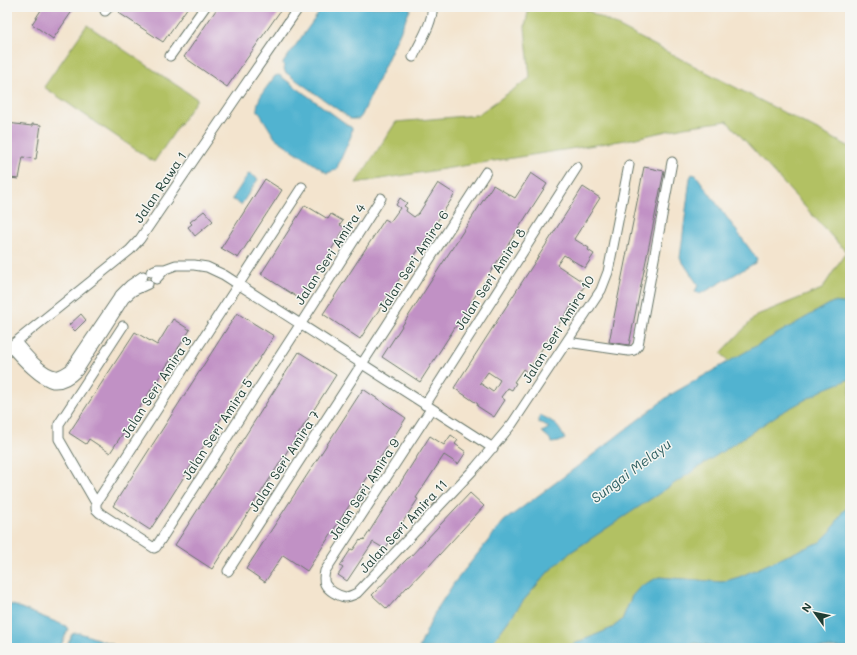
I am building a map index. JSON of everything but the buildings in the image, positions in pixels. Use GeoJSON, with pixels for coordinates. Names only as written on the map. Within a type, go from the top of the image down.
{"type":"FeatureCollection","features":[{"type":"Feature","properties":{"kind":"street"},"geometry":{"type":"LineString","coordinates":[[170,56],[205,7]]}},
{"type":"Feature","properties":{"kind":"street","name":"Jalan Rawa 1"},"geometry":{"type":"LineString","coordinates":[[11,346],[130,250],[140,239],[299,7]]}},
{"type":"Feature","properties":{"kind":"street"},"geometry":{"type":"LineString","coordinates":[[414,57],[431,20],[432,7]]}},
{"type":"Feature","properties":{"kind":"street"},"geometry":{"type":"LineString","coordinates":[[567,342],[629,351],[634,350],[638,346],[672,162]]}},
{"type":"Feature","properties":{"kind":"street","name":"Jalan Seri Amira 10"},"geometry":{"type":"LineString","coordinates":[[493,448],[512,424],[601,290],[608,272],[629,165]]}},
{"type":"Feature","properties":{"kind":"street","name":"Jalan Seri Amira 8"},"geometry":{"type":"LineString","coordinates":[[428,407],[577,167]]}},
{"type":"Feature","properties":{"kind":"street","name":"Jalan Seri Amira 6"},"geometry":{"type":"LineString","coordinates":[[362,364],[486,172]]}},
{"type":"Feature","properties":{"kind":"street","name":"Jalan Seri Amira 3"},"geometry":{"type":"LineString","coordinates":[[96,503],[302,187]]}},
{"type":"Feature","properties":{"kind":"street","name":"Jalan Seri Amira 4"},"geometry":{"type":"LineString","coordinates":[[300,325],[381,198]]}},
{"type":"Feature","properties":{"kind":"street"},"geometry":{"type":"LineString","coordinates":[[11,346],[30,368],[43,378],[54,383],[62,382],[71,378],[78,371],[124,299],[146,280],[165,269],[176,265],[208,267],[224,274],[300,325],[493,448]]}},
{"type":"Feature","properties":{"kind":"street","name":"Jalan Seri Amira 5"},"geometry":{"type":"LineString","coordinates":[[96,503],[96,509],[100,513],[152,548],[156,547],[300,325]]}},
{"type":"Feature","properties":{"kind":"street"},"geometry":{"type":"LineString","coordinates":[[96,503],[59,439],[59,424],[123,326]]}},
{"type":"Feature","properties":{"kind":"street","name":"Jalan Seri Amira 7"},"geometry":{"type":"LineString","coordinates":[[228,572],[362,364]]}},
{"type":"Feature","properties":{"kind":"street","name":"Jalan Seri Amira 9"},"geometry":{"type":"LineString","coordinates":[[325,585],[323,577],[325,571],[428,407]]}},
{"type":"Feature","properties":{"kind":"street","name":"Jalan Seri Amira 11"},"geometry":{"type":"LineString","coordinates":[[325,585],[336,594],[344,597],[358,593],[493,448]]}},
{"type":"Feature","properties":{"kind":"green space"},"geometry":{"type":"Polygon","coordinates":[[[529,7],[581,7],[850,147],[850,304],[833,302],[729,362],[721,353],[757,315],[822,289],[846,252],[727,121],[684,127],[632,139],[356,183],[396,122],[477,115],[530,78],[525,27],[529,7]]]}},
{"type":"Feature","properties":{"kind":"green space"},"geometry":{"type":"Polygon","coordinates":[[[87,25],[197,99],[154,162],[44,87],[87,25]]]}},
{"type":"Feature","properties":{"kind":"green space"},"geometry":{"type":"Polygon","coordinates":[[[850,368],[850,515],[835,550],[722,582],[659,577],[632,596],[622,620],[612,628],[567,648],[488,648],[524,600],[549,571],[571,552],[710,459],[784,406],[850,368]]]}},
{"type":"Feature","properties":{"kind":"green space"},"geometry":{"type":"Polygon","coordinates":[[[695,643],[722,648],[680,648],[695,643]]]}},
{"type":"Feature","properties":{"kind":"water"},"geometry":{"type":"Polygon","coordinates":[[[323,7],[410,7],[410,10],[359,119],[351,119],[285,72],[283,63],[323,7]]]}},
{"type":"Feature","properties":{"kind":"water"},"geometry":{"type":"Polygon","coordinates":[[[279,75],[352,128],[351,136],[336,170],[327,173],[275,138],[257,109],[257,105],[263,92],[275,76],[279,75]]]}},
{"type":"Feature","properties":{"kind":"water"},"geometry":{"type":"Polygon","coordinates":[[[249,173],[258,179],[241,205],[232,199],[249,173]]]}},
{"type":"Feature","properties":{"kind":"water"},"geometry":{"type":"Polygon","coordinates":[[[692,174],[696,175],[757,259],[755,263],[706,291],[699,293],[695,292],[698,285],[680,258],[690,178],[692,174]]]}},
{"type":"Feature","properties":{"kind":"water","name":"Sungai Melayu"},"geometry":{"type":"Polygon","coordinates":[[[833,302],[850,304],[850,379],[825,389],[779,414],[571,552],[549,571],[524,600],[488,648],[419,648],[435,612],[454,583],[504,521],[670,395],[833,302]]]}},
{"type":"Feature","properties":{"kind":"water"},"geometry":{"type":"Polygon","coordinates":[[[540,415],[556,424],[565,439],[552,443],[542,432],[549,428],[538,422],[540,415]]]}},
{"type":"Feature","properties":{"kind":"water"},"geometry":{"type":"Polygon","coordinates":[[[850,506],[850,648],[722,648],[695,643],[680,648],[567,648],[612,628],[622,620],[632,596],[641,586],[659,577],[722,582],[739,577],[820,542],[831,531],[843,511],[850,506]]]}},
{"type":"Feature","properties":{"kind":"water"},"geometry":{"type":"Polygon","coordinates":[[[7,604],[16,606],[66,626],[68,629],[60,648],[7,648],[7,604]]]}},
{"type":"Feature","properties":{"kind":"water"},"geometry":{"type":"Polygon","coordinates":[[[80,633],[112,644],[117,648],[66,648],[72,634],[80,633]]]}}]}
